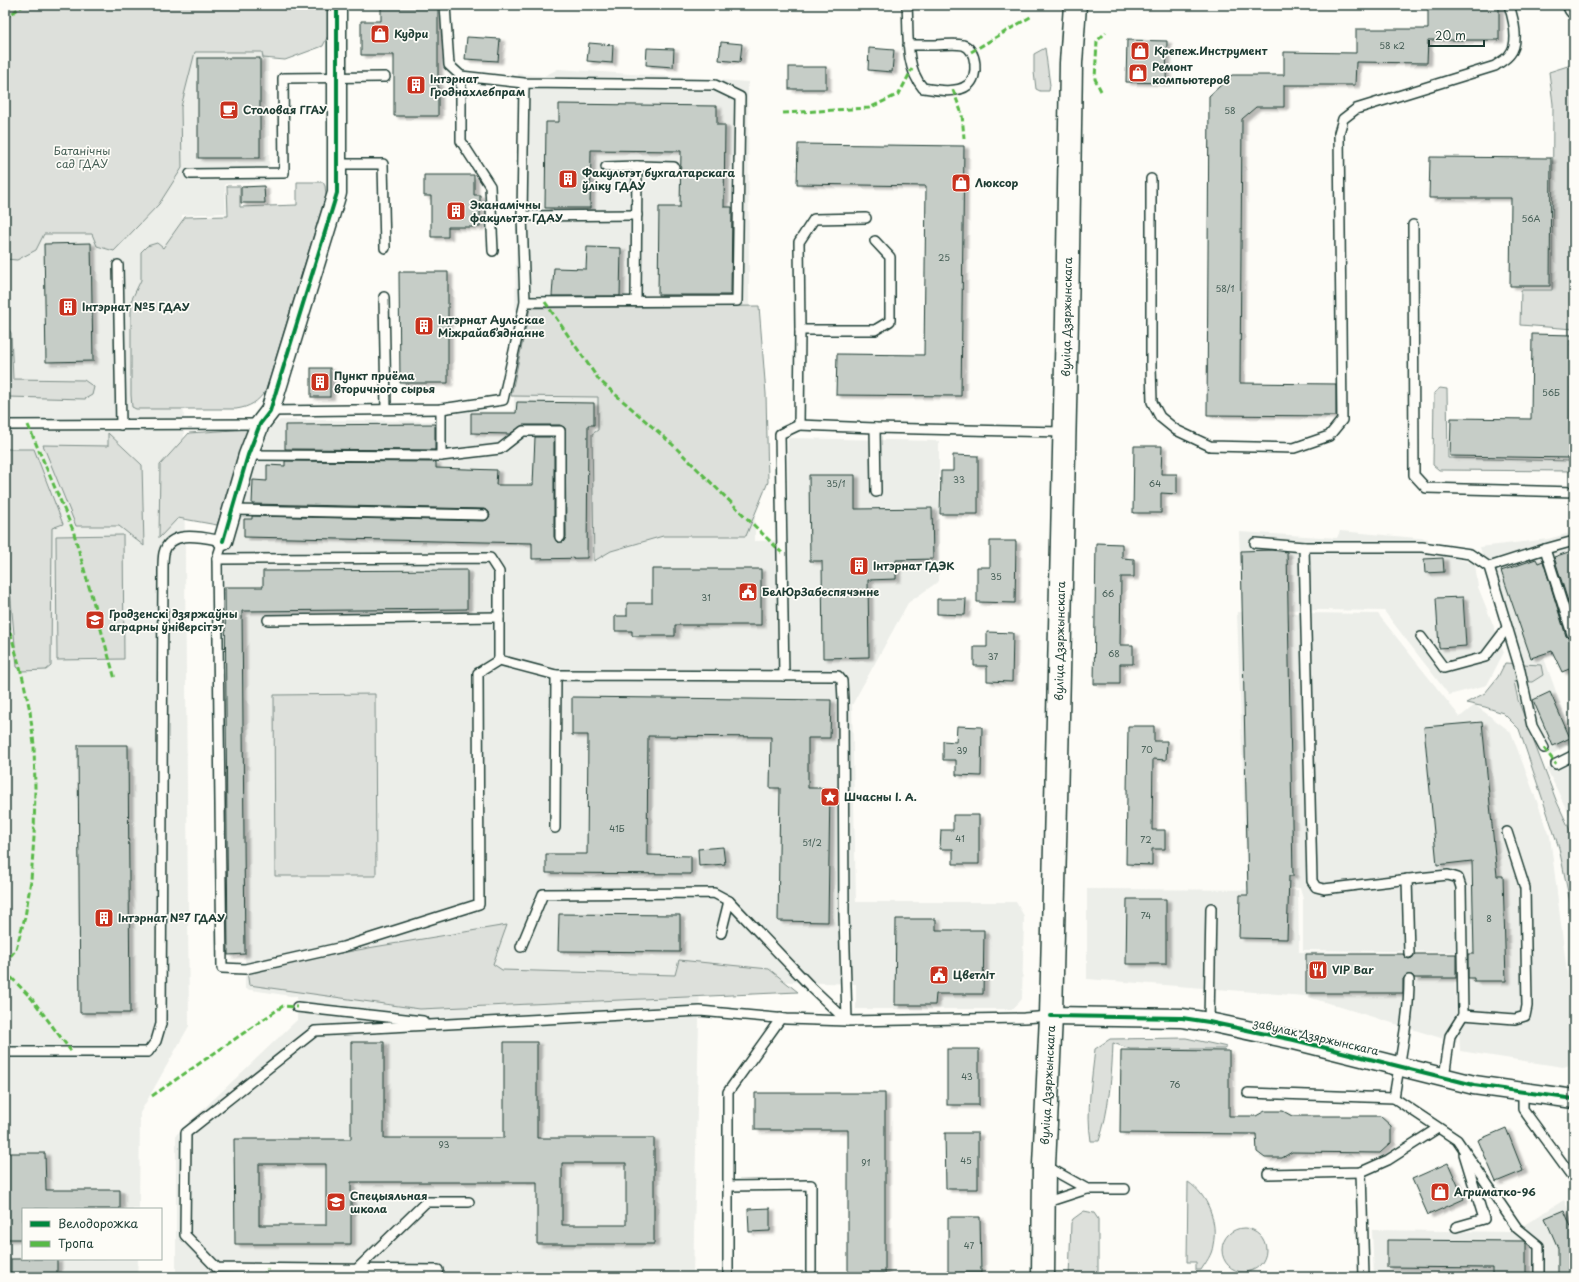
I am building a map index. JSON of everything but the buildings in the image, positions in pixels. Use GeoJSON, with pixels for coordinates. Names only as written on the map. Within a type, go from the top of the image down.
{"type":"FeatureCollection","features":[{"type":"Feature","properties":{"kind":"main road","name":"вуліца Дзяржынскага"},"geometry":{"type":"LineString","coordinates":[[1043,1277],[1044,1165],[1051,1016],[1067,312],[1071,63],[1075,5]]}},
{"type":"Feature","properties":{"kind":"street"},"geometry":{"type":"LineString","coordinates":[[223,541],[248,455],[265,417],[337,193],[337,5]]}},
{"type":"Feature","properties":{"kind":"street","name":"завулак Дзяржынскага"},"geometry":{"type":"LineString","coordinates":[[1051,1016],[1182,1018],[1209,1022],[1400,1066],[1474,1085],[1574,1100]]}},
{"type":"Feature","properties":{"kind":"lane"},"geometry":{"type":"LineString","coordinates":[[445,5],[449,65],[461,76],[524,83],[715,85],[740,97],[737,301],[525,302]]}},
{"type":"Feature","properties":{"kind":"lane"},"geometry":{"type":"LineString","coordinates":[[907,5],[908,45],[912,69],[917,82],[923,88],[934,90],[960,88],[968,85],[973,78],[975,70],[974,59],[971,52],[965,46],[955,44],[908,45]]}},
{"type":"Feature","properties":{"kind":"lane"},"geometry":{"type":"LineString","coordinates":[[1151,179],[1152,402],[1160,417],[1176,430],[1210,446],[1294,448],[1329,436],[1342,420],[1339,133],[1343,119],[1356,109],[1495,66],[1511,54],[1516,37],[1514,21],[1509,5]]}},
{"type":"Feature","properties":{"kind":"lane"},"geometry":{"type":"LineString","coordinates":[[461,76],[461,141],[490,186],[493,251]]}},
{"type":"Feature","properties":{"kind":"lane"},"geometry":{"type":"LineString","coordinates":[[190,174],[284,173],[283,78],[385,77]]}},
{"type":"Feature","properties":{"kind":"lane"},"geometry":{"type":"LineString","coordinates":[[5,425],[121,425],[386,409],[441,408],[503,400],[525,302],[522,216],[524,83]]}},
{"type":"Feature","properties":{"kind":"lane"},"geometry":{"type":"LineString","coordinates":[[337,164],[383,164],[385,248]]}},
{"type":"Feature","properties":{"kind":"lane"},"geometry":{"type":"LineString","coordinates":[[636,301],[637,166]]}},
{"type":"Feature","properties":{"kind":"lane"},"geometry":{"type":"LineString","coordinates":[[606,167],[674,167]]}},
{"type":"Feature","properties":{"kind":"lane"},"geometry":{"type":"LineString","coordinates":[[522,216],[637,215]]}},
{"type":"Feature","properties":{"kind":"lane"},"geometry":{"type":"LineString","coordinates":[[799,425],[799,242],[814,219],[866,218]]}},
{"type":"Feature","properties":{"kind":"lane"},"geometry":{"type":"LineString","coordinates":[[1413,225],[1414,475],[1426,488],[1574,492]]}},
{"type":"Feature","properties":{"kind":"lane"},"geometry":{"type":"LineString","coordinates":[[800,330],[875,330],[890,321],[890,257],[875,241]]}},
{"type":"Feature","properties":{"kind":"lane"},"geometry":{"type":"LineString","coordinates":[[118,265],[121,425]]}},
{"type":"Feature","properties":{"kind":"lane"},"geometry":{"type":"LineString","coordinates":[[384,297],[386,409]]}},
{"type":"Feature","properties":{"kind":"lane"},"geometry":{"type":"LineString","coordinates":[[441,408],[441,456]]}},
{"type":"Feature","properties":{"kind":"lane"},"geometry":{"type":"LineString","coordinates":[[784,676],[780,434],[799,425],[1064,432]]}},
{"type":"Feature","properties":{"kind":"lane"},"geometry":{"type":"LineString","coordinates":[[875,428],[876,492]]}},
{"type":"Feature","properties":{"kind":"lane"},"geometry":{"type":"LineString","coordinates":[[248,455],[441,456],[500,449],[524,431],[560,431],[560,537]]}},
{"type":"Feature","properties":{"kind":"lane"},"geometry":{"type":"LineString","coordinates":[[232,510],[484,515]]}},
{"type":"Feature","properties":{"kind":"lane"},"geometry":{"type":"LineString","coordinates":[[6,1052],[148,1052],[156,1041],[161,1024],[164,552],[174,540],[182,537],[193,536],[223,541],[217,559],[222,968],[244,969],[343,947],[478,904],[478,673],[499,660],[556,675],[838,676],[842,681],[844,915],[847,1021]]}},
{"type":"Feature","properties":{"kind":"lane"},"geometry":{"type":"LineString","coordinates":[[1489,567],[1574,541]]}},
{"type":"Feature","properties":{"kind":"lane"},"geometry":{"type":"LineString","coordinates":[[1255,543],[1304,547],[1422,548],[1470,554],[1489,567],[1519,666],[1532,726],[1544,748]]}},
{"type":"Feature","properties":{"kind":"lane"},"geometry":{"type":"LineString","coordinates":[[1304,547],[1312,881],[1316,887],[1324,889],[1448,875],[1458,878],[1461,886],[1463,1015],[1450,1036],[1444,1077]]}},
{"type":"Feature","properties":{"kind":"lane"},"geometry":{"type":"LineString","coordinates":[[1545,549],[1572,634]]}},
{"type":"Feature","properties":{"kind":"lane"},"geometry":{"type":"LineString","coordinates":[[217,559],[490,558],[499,572],[499,660]]}},
{"type":"Feature","properties":{"kind":"lane"},"geometry":{"type":"LineString","coordinates":[[268,620],[499,616]]}},
{"type":"Feature","properties":{"kind":"lane"},"geometry":{"type":"LineString","coordinates":[[1421,637],[1444,668],[1485,656],[1507,628]]}},
{"type":"Feature","properties":{"kind":"lane"},"geometry":{"type":"LineString","coordinates":[[555,828],[556,675]]}},
{"type":"Feature","properties":{"kind":"lane"},"geometry":{"type":"LineString","coordinates":[[1556,764],[1574,755]]}},
{"type":"Feature","properties":{"kind":"lane"},"geometry":{"type":"LineString","coordinates":[[1463,1015],[1515,1019],[1524,1016],[1527,1006],[1524,888],[1507,832]]}},
{"type":"Feature","properties":{"kind":"lane"},"geometry":{"type":"LineString","coordinates":[[1407,879],[1408,953]]}},
{"type":"Feature","properties":{"kind":"lane"},"geometry":{"type":"LineString","coordinates":[[521,947],[542,894],[714,893],[729,901],[811,987],[847,1021]]}},
{"type":"Feature","properties":{"kind":"lane"},"geometry":{"type":"LineString","coordinates":[[721,933],[729,901]]}},
{"type":"Feature","properties":{"kind":"lane"},"geometry":{"type":"LineString","coordinates":[[1209,1022],[1211,908]]}},
{"type":"Feature","properties":{"kind":"lane"},"geometry":{"type":"LineString","coordinates":[[1394,1098],[1404,1042],[1409,998],[1409,980]]}},
{"type":"Feature","properties":{"kind":"lane"},"geometry":{"type":"LineString","coordinates":[[297,1006],[450,1024]]}},
{"type":"Feature","properties":{"kind":"lane"},"geometry":{"type":"LineString","coordinates":[[438,1270],[217,1268],[185,1235],[186,1133],[315,1031],[700,1011],[781,1018],[847,1021],[1051,1016]]}},
{"type":"Feature","properties":{"kind":"lane"},"geometry":{"type":"LineString","coordinates":[[728,1277],[728,1092],[781,1018]]}},
{"type":"Feature","properties":{"kind":"lane"},"geometry":{"type":"LineString","coordinates":[[1523,1092],[1523,1109],[1574,1179]]}},
{"type":"Feature","properties":{"kind":"lane"},"geometry":{"type":"LineString","coordinates":[[1248,1093],[1394,1098],[1457,1140],[1517,1228],[1539,1246],[1539,1277]]}},
{"type":"Feature","properties":{"kind":"lane"},"geometry":{"type":"LineString","coordinates":[[1268,1174],[1361,1172],[1388,1160],[1438,1128]]}},
{"type":"Feature","properties":{"kind":"lane"},"geometry":{"type":"LineString","coordinates":[[1456,1227],[1484,1218],[1461,1146]]}},
{"type":"Feature","properties":{"kind":"lane"},"geometry":{"type":"LineString","coordinates":[[1044,1165],[1087,1189]]}},
{"type":"Feature","properties":{"kind":"lane"},"geometry":{"type":"LineString","coordinates":[[1361,1172],[1364,1277]]}},
{"type":"Feature","properties":{"kind":"lane"},"geometry":{"type":"LineString","coordinates":[[729,1186],[812,1185],[811,1270]]}},
{"type":"Feature","properties":{"kind":"lane"},"geometry":{"type":"LineString","coordinates":[[1044,1203],[1087,1189],[1125,1189]]}},
{"type":"Feature","properties":{"kind":"lane"},"geometry":{"type":"LineString","coordinates":[[356,1270],[426,1202],[469,1202]]}},
{"type":"Feature","properties":{"kind":"shaded area","name":"Гродзенскі дзяржаўны аграрны ўніверсітэт"},"geometry":{"type":"Polygon","coordinates":[[[5,5],[268,5],[269,181],[225,184],[226,213],[182,215],[189,1026],[140,1113],[139,1208],[22,1208],[22,1260],[138,1260],[137,1277],[5,1277],[5,5]]]}},
{"type":"Feature","properties":{"kind":"shaded area"},"geometry":{"type":"Polygon","coordinates":[[[558,69],[748,82],[749,300],[755,440],[755,541],[788,540],[788,438],[939,441],[939,581],[908,603],[852,705],[856,902],[1016,902],[1024,916],[1022,999],[1013,1009],[856,1009],[856,984],[700,979],[693,1277],[176,1277],[176,1135],[297,1020],[297,997],[245,989],[245,954],[228,955],[224,563],[245,493],[270,428],[280,420],[433,421],[466,411],[514,411],[518,74],[544,76],[558,69]]]}},
{"type":"Feature","properties":{"kind":"shaded area"},"geometry":{"type":"Polygon","coordinates":[[[1340,531],[1428,539],[1429,554],[1445,555],[1475,564],[1478,587],[1504,652],[1487,685],[1449,695],[1384,611],[1242,609],[1239,532],[1337,538],[1340,531]]]}},
{"type":"Feature","properties":{"kind":"shaded area"},"geometry":{"type":"Polygon","coordinates":[[[1574,532],[1574,646],[1544,658],[1574,742],[1548,756],[1500,622],[1480,547],[1548,539],[1574,532]]]}},
{"type":"Feature","properties":{"kind":"shaded area"},"geometry":{"type":"Polygon","coordinates":[[[1237,612],[1378,614],[1460,717],[1475,705],[1511,732],[1550,836],[1574,1029],[1574,1064],[1563,1067],[1460,1051],[1455,952],[1303,950],[1303,899],[1300,888],[1247,887],[1237,612]]]}},
{"type":"Feature","properties":{"kind":"shaded area"},"geometry":{"type":"Polygon","coordinates":[[[1574,757],[1574,825],[1547,769],[1574,757]]]}},
{"type":"Feature","properties":{"kind":"shaded area"},"geometry":{"type":"Polygon","coordinates":[[[1087,889],[1298,890],[1299,952],[1454,953],[1457,1043],[1305,996],[1087,979],[1087,889]]]}},
{"type":"Feature","properties":{"kind":"shaded area"},"geometry":{"type":"Polygon","coordinates":[[[1564,1200],[1574,1223],[1574,1277],[1374,1277],[1372,1230],[1513,1232],[1564,1200]]]}},
{"type":"Feature","properties":{"kind":"green space","name":"Батанічны сад ГДАУ"},"geometry":{"type":"Polygon","coordinates":[[[5,5],[331,5],[331,29],[323,46],[285,60],[263,58],[262,52],[195,52],[181,107],[182,168],[159,204],[114,251],[97,246],[92,234],[44,234],[36,250],[17,260],[5,259],[5,5]]]}},
{"type":"Feature","properties":{"kind":"green space"},"geometry":{"type":"Polygon","coordinates":[[[1045,48],[1050,85],[1049,91],[1040,91],[1036,89],[1034,54],[1045,48]]]}},
{"type":"Feature","properties":{"kind":"green space"},"geometry":{"type":"Polygon","coordinates":[[[1574,64],[1574,329],[1520,325],[1521,290],[1552,290],[1553,104],[1549,72],[1574,64]]]}},
{"type":"Feature","properties":{"kind":"green space"},"geometry":{"type":"Polygon","coordinates":[[[297,182],[323,182],[326,195],[266,390],[257,401],[245,407],[236,409],[136,409],[132,407],[131,301],[141,280],[141,252],[147,246],[157,243],[163,248],[185,217],[228,216],[227,186],[240,186],[240,207],[297,205],[297,182]]]}},
{"type":"Feature","properties":{"kind":"green space"},"geometry":{"type":"Polygon","coordinates":[[[759,306],[766,394],[768,482],[746,536],[663,536],[611,551],[594,561],[592,434],[598,430],[598,397],[511,396],[530,308],[759,306]]]}},
{"type":"Feature","properties":{"kind":"green space"},"geometry":{"type":"Polygon","coordinates":[[[5,323],[11,333],[13,379],[84,380],[94,387],[92,395],[85,399],[5,396],[5,323]]]}},
{"type":"Feature","properties":{"kind":"green space"},"geometry":{"type":"Polygon","coordinates":[[[1574,329],[1574,471],[1439,470],[1433,465],[1434,393],[1440,388],[1447,389],[1448,458],[1571,461],[1574,329]]]}},
{"type":"Feature","properties":{"kind":"green space"},"geometry":{"type":"Polygon","coordinates":[[[249,429],[217,525],[178,518],[159,538],[160,465],[189,433],[249,429]]]}},
{"type":"Feature","properties":{"kind":"green space"},"geometry":{"type":"Polygon","coordinates":[[[108,433],[142,465],[144,546],[119,526],[76,526],[43,445],[108,446],[108,433]]]}},
{"type":"Feature","properties":{"kind":"green space"},"geometry":{"type":"Polygon","coordinates":[[[5,449],[34,449],[63,524],[52,528],[51,666],[46,670],[22,671],[17,667],[10,590],[5,571],[5,449]]]}},
{"type":"Feature","properties":{"kind":"green space"},"geometry":{"type":"Polygon","coordinates":[[[123,535],[124,659],[57,660],[56,536],[123,535]]]}},
{"type":"Feature","properties":{"kind":"green space"},"geometry":{"type":"Polygon","coordinates":[[[1505,663],[1541,665],[1543,675],[1532,682],[1514,681],[1518,700],[1556,800],[1569,828],[1574,845],[1574,934],[1572,912],[1559,848],[1519,729],[1503,713],[1466,703],[1485,693],[1498,677],[1505,663]]]}},
{"type":"Feature","properties":{"kind":"green space"},"geometry":{"type":"Polygon","coordinates":[[[375,694],[376,876],[275,876],[274,695],[375,694]]]}},
{"type":"Feature","properties":{"kind":"green space"},"geometry":{"type":"Polygon","coordinates":[[[507,925],[493,964],[502,970],[675,975],[679,960],[769,969],[798,992],[420,1009],[249,985],[247,971],[374,947],[507,925]]]}},
{"type":"Feature","properties":{"kind":"green space"},"geometry":{"type":"Polygon","coordinates":[[[1186,1038],[1227,1047],[1224,1049],[1130,1049],[1113,1043],[1108,1105],[1099,1141],[1091,1141],[1089,1107],[1095,1049],[1110,1039],[1186,1038]]]}},
{"type":"Feature","properties":{"kind":"green space"},"geometry":{"type":"Polygon","coordinates":[[[1188,1182],[1201,1194],[1213,1218],[1214,1236],[1212,1249],[1201,1270],[1196,1270],[1196,1262],[1187,1262],[1188,1182]]]}},
{"type":"Feature","properties":{"kind":"green space"},"geometry":{"type":"Polygon","coordinates":[[[1084,1211],[1094,1213],[1098,1219],[1098,1277],[1069,1277],[1071,1223],[1073,1219],[1084,1211]]]}},
{"type":"Feature","properties":{"kind":"green space"},"geometry":{"type":"Polygon","coordinates":[[[1244,1228],[1256,1232],[1262,1238],[1266,1250],[1262,1262],[1256,1268],[1244,1272],[1232,1268],[1226,1262],[1222,1250],[1226,1238],[1232,1232],[1244,1228]]]}},
{"type":"Feature","properties":{"kind":"marked path"},"geometry":{"type":"LineString","coordinates":[[5,18],[24,5]]}},
{"type":"Feature","properties":{"kind":"marked path"},"geometry":{"type":"LineString","coordinates":[[971,52],[1032,16]]}},
{"type":"Feature","properties":{"kind":"marked path"},"geometry":{"type":"LineString","coordinates":[[1101,91],[1095,79],[1097,41],[1106,32]]}},
{"type":"Feature","properties":{"kind":"marked path"},"geometry":{"type":"LineString","coordinates":[[783,113],[869,108],[899,94],[912,69]]}},
{"type":"Feature","properties":{"kind":"marked path"},"geometry":{"type":"LineString","coordinates":[[953,90],[962,114],[964,138]]}},
{"type":"Feature","properties":{"kind":"marked path"},"geometry":{"type":"LineString","coordinates":[[545,302],[599,380],[672,444],[782,553]]}},
{"type":"Feature","properties":{"kind":"marked path"},"geometry":{"type":"LineString","coordinates":[[28,425],[73,530],[115,679]]}},
{"type":"Feature","properties":{"kind":"marked path"},"geometry":{"type":"LineString","coordinates":[[5,613],[30,711],[34,745],[35,788],[31,880],[25,917],[16,949],[5,963]]}},
{"type":"Feature","properties":{"kind":"marked path"},"geometry":{"type":"LineString","coordinates":[[1544,748],[1556,764]]}},
{"type":"Feature","properties":{"kind":"marked path"},"geometry":{"type":"LineString","coordinates":[[5,971],[32,999],[71,1051]]}},
{"type":"Feature","properties":{"kind":"marked path"},"geometry":{"type":"LineString","coordinates":[[152,1096],[283,1006],[297,1007]]}},
{"type":"Feature","properties":{"kind":"marked path"},"geometry":{"type":"LineString","coordinates":[[262,1277],[268,1269]]}},
{"type":"Feature","properties":{"kind":"cycle path"},"geometry":{"type":"LineString","coordinates":[[223,541],[248,455],[260,424],[270,411],[337,193],[337,5]]}},
{"type":"Feature","properties":{"kind":"cycle path"},"geometry":{"type":"LineString","coordinates":[[1051,1016],[1182,1018],[1209,1022],[1294,1040],[1474,1085],[1574,1099]]}},
{"type":"Feature","properties":{"kind":"place","name":"Кудри"},"geometry":{"type":"Point","coordinates":[380,34]}},
{"type":"Feature","properties":{"kind":"place","name":"Крепеж.Инструмент"},"geometry":{"type":"Point","coordinates":[1140,51]}},
{"type":"Feature","properties":{"kind":"place","name":"Ремонт компьютеров"},"geometry":{"type":"Point","coordinates":[1138,73]}},
{"type":"Feature","properties":{"kind":"place","name":"Інтэрнат Гроднахлебпрам"},"geometry":{"type":"Point","coordinates":[416,85]}},
{"type":"Feature","properties":{"kind":"place","name":"Столовая ГГАУ"},"geometry":{"type":"Point","coordinates":[229,110]}},
{"type":"Feature","properties":{"kind":"place","name":"Факультэт бухгалтарскага ўліку ГДАУ"},"geometry":{"type":"Point","coordinates":[568,179]}},
{"type":"Feature","properties":{"kind":"place","name":"Люксор"},"geometry":{"type":"Point","coordinates":[961,183]}},
{"type":"Feature","properties":{"kind":"place","name":"Эканамічны факультэт ГДАУ"},"geometry":{"type":"Point","coordinates":[456,211]}},
{"type":"Feature","properties":{"kind":"place","name":"Інтэрнат №5 ГДАУ"},"geometry":{"type":"Point","coordinates":[68,307]}},
{"type":"Feature","properties":{"kind":"place","name":"Інтэрнат Аульскае Міжрайабʼяднанне"},"geometry":{"type":"Point","coordinates":[424,326]}},
{"type":"Feature","properties":{"kind":"place","name":"Пункт приёма вторичного сырья"},"geometry":{"type":"Point","coordinates":[320,382]}},
{"type":"Feature","properties":{"kind":"place","name":"Інтэрнат ГДЭК"},"geometry":{"type":"Point","coordinates":[859,566]}},
{"type":"Feature","properties":{"kind":"place","name":"БелЮрЗабеспячэнне"},"geometry":{"type":"Point","coordinates":[748,592]}},
{"type":"Feature","properties":{"kind":"place","name":"Гродзенскі дзяржаўны аграрны ўніверсітэт"},"geometry":{"type":"Point","coordinates":[95,620]}},
{"type":"Feature","properties":{"kind":"place","name":"Шчасны І. А."},"geometry":{"type":"Point","coordinates":[830,797]}},
{"type":"Feature","properties":{"kind":"place","name":"Інтэрнат №7 ГДАУ"},"geometry":{"type":"Point","coordinates":[104,918]}},
{"type":"Feature","properties":{"kind":"place","name":"VIP Bar"},"geometry":{"type":"Point","coordinates":[1318,970]}},
{"type":"Feature","properties":{"kind":"place","name":"Цветліт"},"geometry":{"type":"Point","coordinates":[939,975]}},
{"type":"Feature","properties":{"kind":"place","name":"Агриматко-96"},"geometry":{"type":"Point","coordinates":[1440,1192]}},
{"type":"Feature","properties":{"kind":"place","name":"Спецыяльная школа"},"geometry":{"type":"Point","coordinates":[336,1202]}}]}
